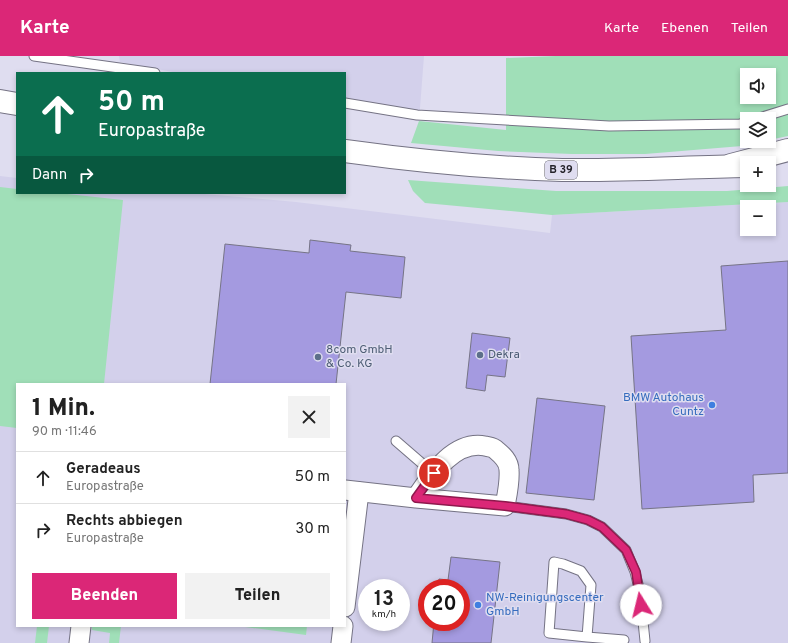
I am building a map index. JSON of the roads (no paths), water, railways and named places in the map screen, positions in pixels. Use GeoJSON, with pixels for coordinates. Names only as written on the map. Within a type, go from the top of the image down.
{"type":"FeatureCollection","features":[{"type":"Feature","properties":{"kind":"main road"},"geometry":{"type":"LineString","coordinates":[[0,101],[16,104]]}},
{"type":"Feature","properties":{"kind":"main road","name":"B 39"},"geometry":{"type":"LineString","coordinates":[[346,151],[396,158],[476,165],[563,170],[653,170],[737,166],[788,150]]}},
{"type":"Feature","properties":{"kind":"main road"},"geometry":{"type":"LineString","coordinates":[[776,165],[788,165]]}},
{"type":"Feature","properties":{"kind":"street"},"geometry":{"type":"LineString","coordinates":[[346,590],[352,491],[416,498],[505,506],[510,468],[505,458],[494,448],[477,445],[458,451],[442,463],[416,498]]}},
{"type":"Feature","properties":{"kind":"street"},"geometry":{"type":"LineString","coordinates":[[79,643],[81,627]]}},
{"type":"Feature","properties":{"kind":"street"},"geometry":{"type":"LineString","coordinates":[[341,643],[343,627]]}},
{"type":"Feature","properties":{"kind":"lane"},"geometry":{"type":"LineString","coordinates":[[34,56],[148,72]]}},
{"type":"Feature","properties":{"kind":"lane"},"geometry":{"type":"LineString","coordinates":[[346,103],[417,115],[609,126],[740,124]]}},
{"type":"Feature","properties":{"kind":"lane"},"geometry":{"type":"LineString","coordinates":[[776,113],[788,109]]}},
{"type":"Feature","properties":{"kind":"lane"},"geometry":{"type":"LineString","coordinates":[[396,441],[434,473]]}},
{"type":"Feature","properties":{"kind":"lane"},"geometry":{"type":"LineString","coordinates":[[505,506],[566,514],[588,520],[602,527],[626,550],[636,572],[646,642]]}},
{"type":"Feature","properties":{"kind":"lane"},"geometry":{"type":"LineString","coordinates":[[587,637],[591,585],[581,571],[554,562],[549,633],[587,637],[624,640]]}},
{"type":"Feature","properties":{"kind":"place","name":"Dekra"},"geometry":{"type":"Point","coordinates":[480,355]}},
{"type":"Feature","properties":{"kind":"place","name":"8com GmbH & Co. KG"},"geometry":{"type":"Point","coordinates":[318,357]}},
{"type":"Feature","properties":{"kind":"place","name":"BMW Autohaus Cuntz"},"geometry":{"type":"Point","coordinates":[712,405]}},
{"type":"Feature","properties":{"kind":"place","name":"NW-Reinigungscenter GmbH"},"geometry":{"type":"Point","coordinates":[478,605]}}]}
